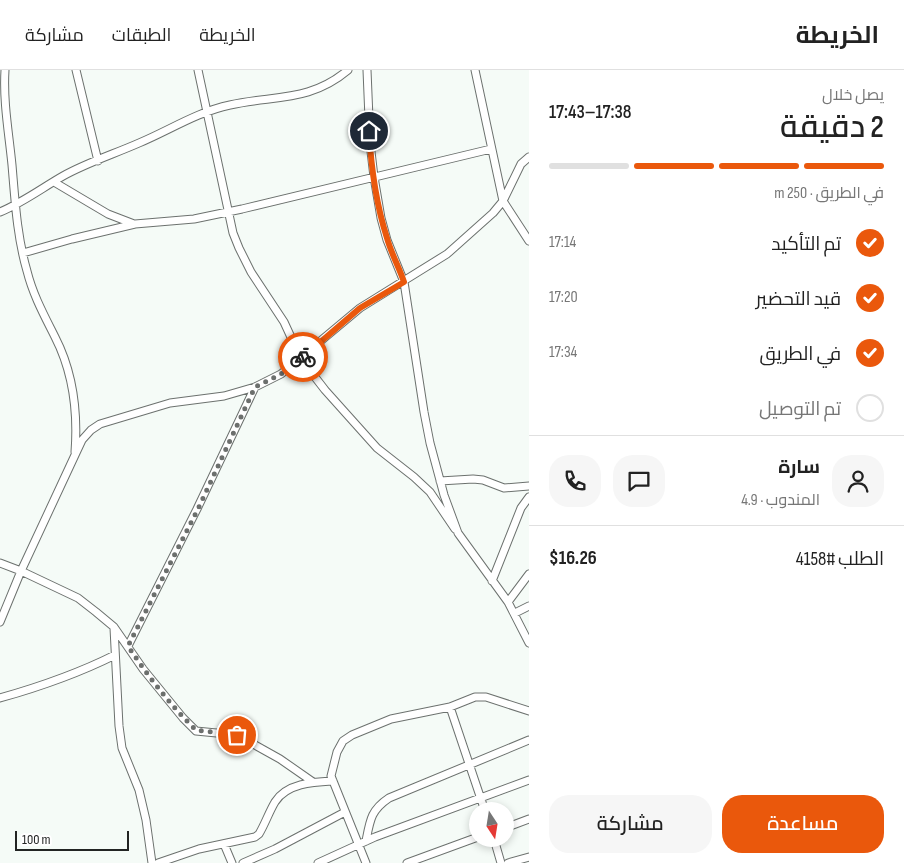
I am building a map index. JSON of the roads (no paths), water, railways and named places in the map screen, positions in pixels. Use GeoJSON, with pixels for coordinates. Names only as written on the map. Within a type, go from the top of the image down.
{"type":"FeatureCollection","features":[{"type":"Feature","properties":{"kind":"street"},"geometry":{"type":"LineString","coordinates":[[6,70],[5,101],[22,253],[41,312],[56,338],[73,386],[77,418],[75,455]]}},
{"type":"Feature","properties":{"kind":"street"},"geometry":{"type":"LineString","coordinates":[[76,70],[98,161]]}},
{"type":"Feature","properties":{"kind":"street"},"geometry":{"type":"LineString","coordinates":[[198,70],[238,248],[251,272],[284,322],[301,359],[325,390],[377,448],[430,492],[449,522],[508,602],[529,643]]}},
{"type":"Feature","properties":{"kind":"street"},"geometry":{"type":"LineString","coordinates":[[0,212],[64,176],[158,135],[207,111],[317,90],[332,83],[348,70]]}},
{"type":"Feature","properties":{"kind":"street"},"geometry":{"type":"LineString","coordinates":[[367,70],[370,143],[381,218],[387,240],[404,282],[424,412],[440,481],[458,533]]}},
{"type":"Feature","properties":{"kind":"street"},"geometry":{"type":"LineString","coordinates":[[476,70],[503,202],[529,241]]}},
{"type":"Feature","properties":{"kind":"street"},"geometry":{"type":"LineString","coordinates":[[22,253],[135,224],[194,219],[229,212],[491,149]]}},
{"type":"Feature","properties":{"kind":"street"},"geometry":{"type":"LineString","coordinates":[[0,622],[21,571],[82,440],[91,430],[106,421],[170,403],[224,396],[255,387],[281,374],[360,308],[447,254],[503,202],[514,176],[529,157]]}},
{"type":"Feature","properties":{"kind":"street"},"geometry":{"type":"LineString","coordinates":[[54,182],[108,214],[135,224]]}},
{"type":"Feature","properties":{"kind":"street"},"geometry":{"type":"LineString","coordinates":[[128,646],[198,509],[255,387]]}},
{"type":"Feature","properties":{"kind":"street"},"geometry":{"type":"LineString","coordinates":[[440,481],[473,479],[482,480],[504,488],[529,486]]}},
{"type":"Feature","properties":{"kind":"street"},"geometry":{"type":"LineString","coordinates":[[492,581],[522,508],[529,497]]}},
{"type":"Feature","properties":{"kind":"street"},"geometry":{"type":"LineString","coordinates":[[0,564],[21,571],[78,598],[114,628],[167,700],[196,730],[237,735],[286,763],[313,782]]}},
{"type":"Feature","properties":{"kind":"street"},"geometry":{"type":"LineString","coordinates":[[508,602],[529,574]]}},
{"type":"Feature","properties":{"kind":"street"},"geometry":{"type":"LineString","coordinates":[[515,613],[529,606]]}},
{"type":"Feature","properties":{"kind":"street"},"geometry":{"type":"LineString","coordinates":[[114,628],[119,726],[122,748],[139,790],[146,820],[152,863]]}},
{"type":"Feature","properties":{"kind":"street"},"geometry":{"type":"LineString","coordinates":[[0,698],[90,667],[115,655]]}},
{"type":"Feature","properties":{"kind":"street"},"geometry":{"type":"LineString","coordinates":[[366,863],[331,776],[337,752],[343,741],[352,735],[391,719],[450,707],[475,697],[486,697],[529,711]]}},
{"type":"Feature","properties":{"kind":"street"},"geometry":{"type":"LineString","coordinates":[[450,707],[482,802]]}},
{"type":"Feature","properties":{"kind":"street"},"geometry":{"type":"LineString","coordinates":[[366,841],[371,817],[379,804],[389,798],[529,740]]}},
{"type":"Feature","properties":{"kind":"street"},"geometry":{"type":"LineString","coordinates":[[318,863],[358,844],[529,780]]}},
{"type":"Feature","properties":{"kind":"street"},"geometry":{"type":"LineString","coordinates":[[158,863],[199,849],[255,837],[259,834],[276,799],[291,788],[313,782],[333,781]]}},
{"type":"Feature","properties":{"kind":"street"},"geometry":{"type":"LineString","coordinates":[[243,863],[275,849],[345,812]]}},
{"type":"Feature","properties":{"kind":"street"},"geometry":{"type":"LineString","coordinates":[[514,825],[529,819]]}},
{"type":"Feature","properties":{"kind":"street"},"geometry":{"type":"LineString","coordinates":[[407,863],[469,840]]}},
{"type":"Feature","properties":{"kind":"street"},"geometry":{"type":"LineString","coordinates":[[224,844],[232,863]]}},
{"type":"Feature","properties":{"kind":"street"},"geometry":{"type":"LineString","coordinates":[[497,848],[502,863]]}},
{"type":"Feature","properties":{"kind":"street"},"geometry":{"type":"LineString","coordinates":[[508,863],[529,857]]}}]}
